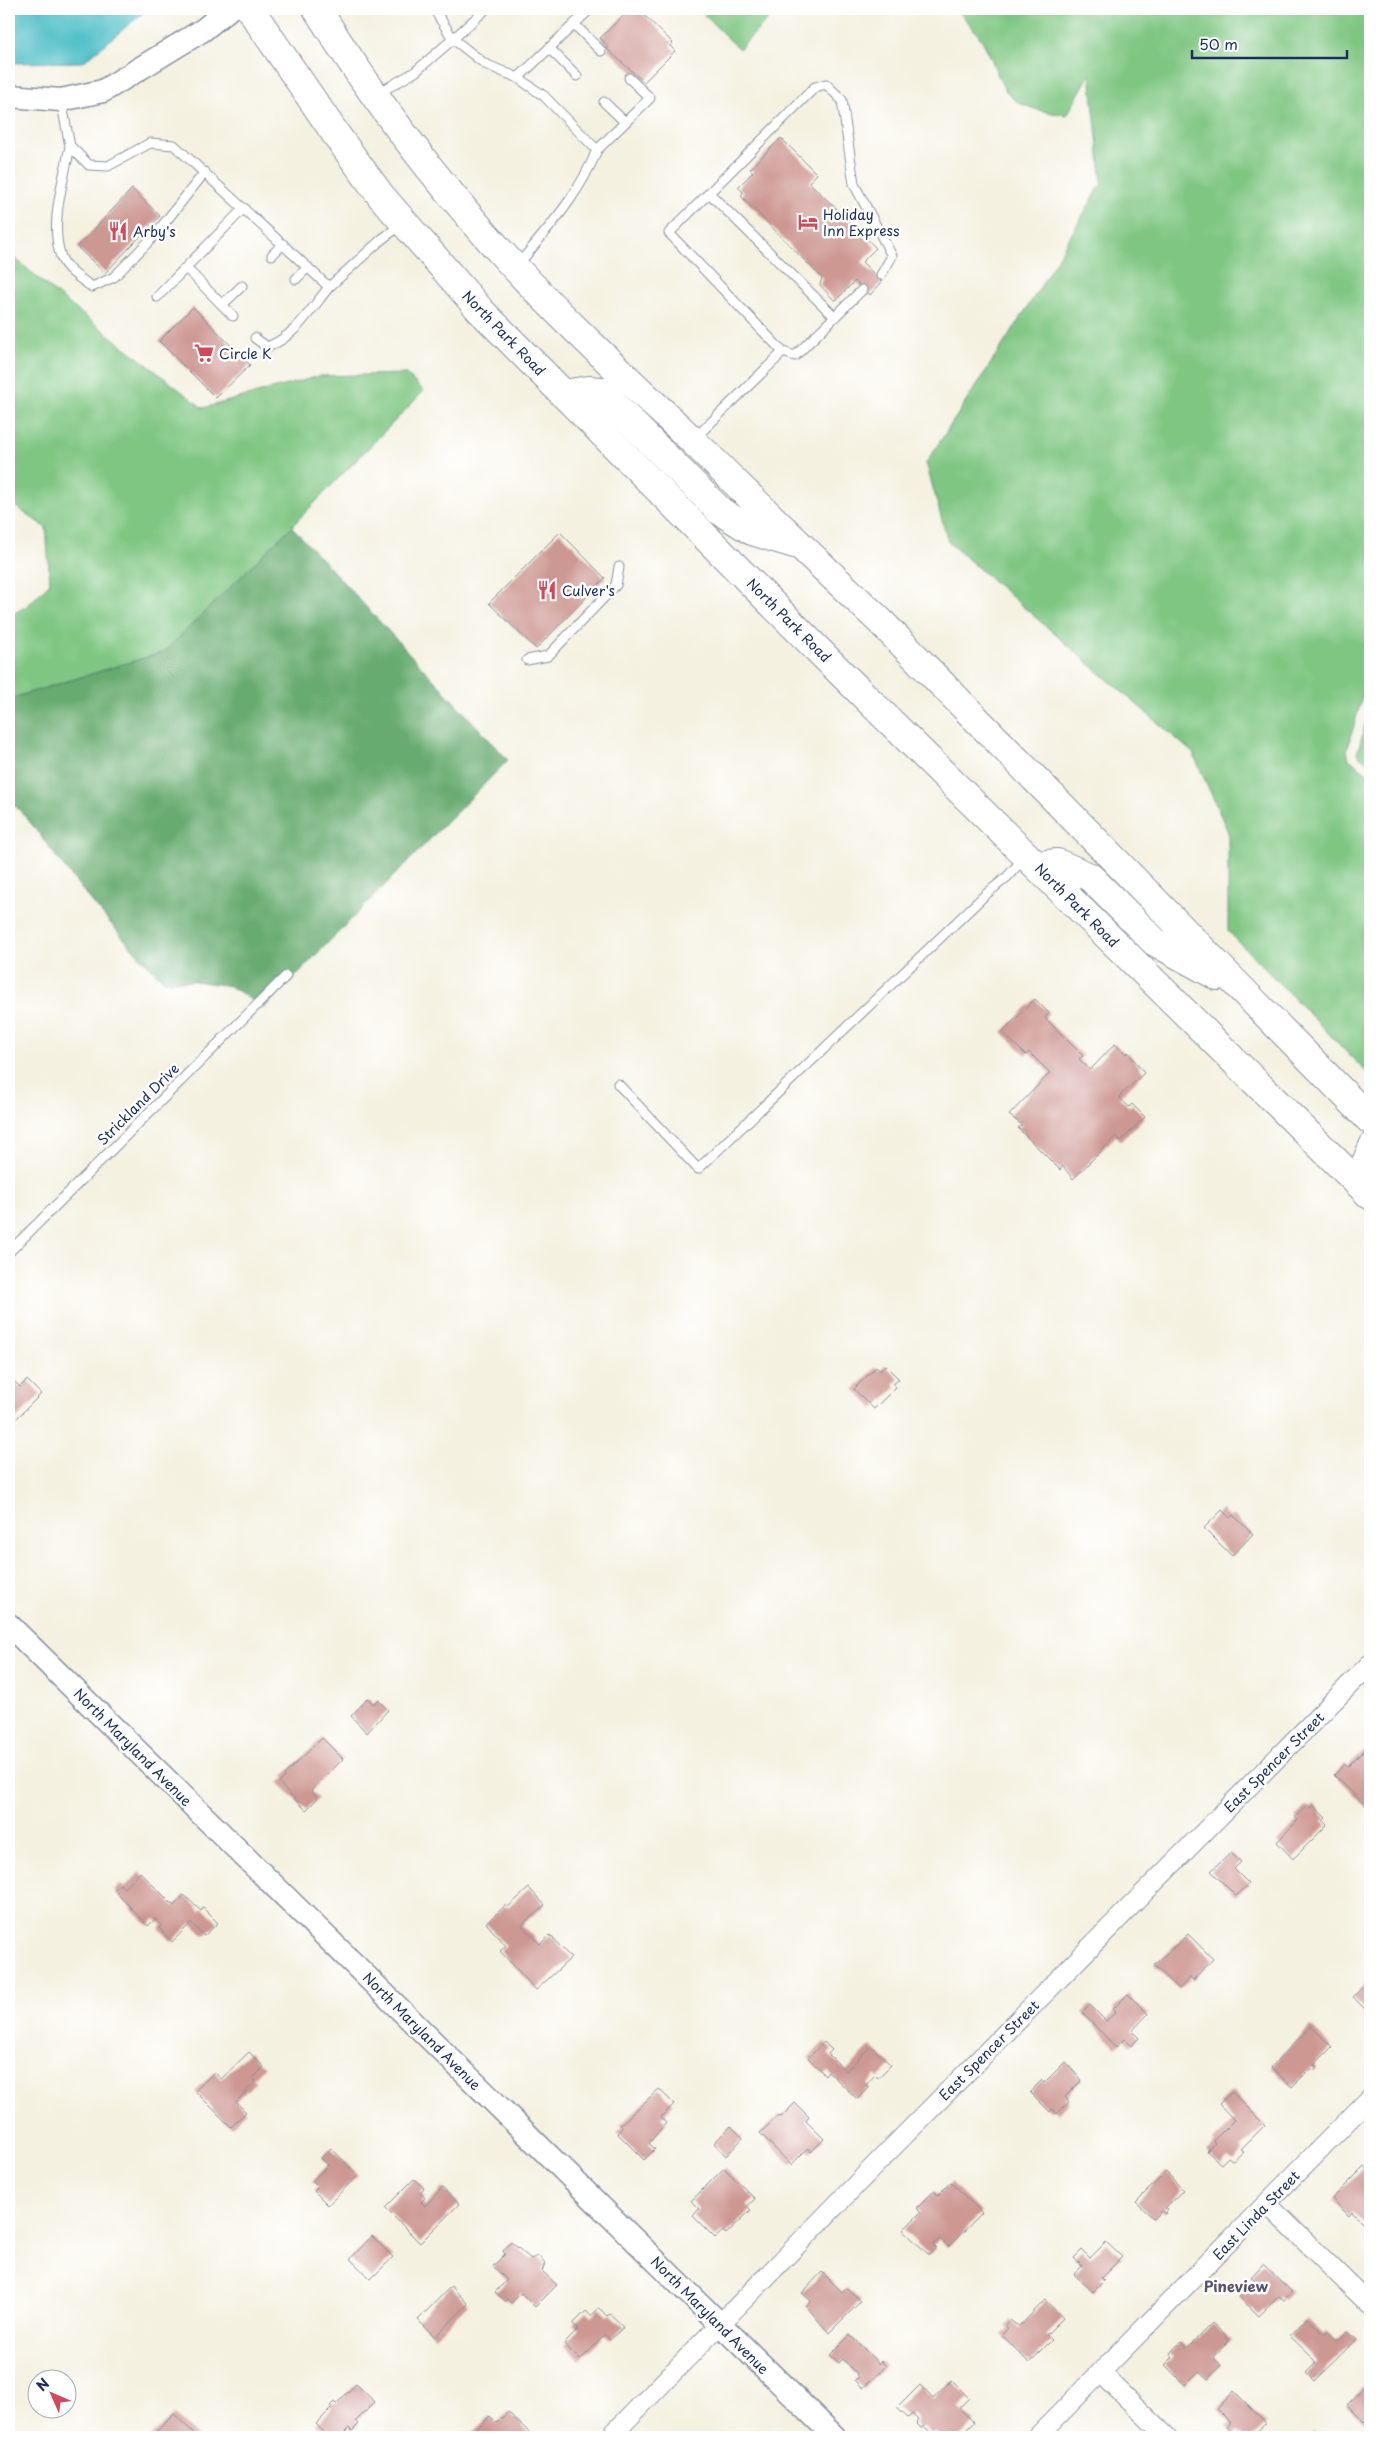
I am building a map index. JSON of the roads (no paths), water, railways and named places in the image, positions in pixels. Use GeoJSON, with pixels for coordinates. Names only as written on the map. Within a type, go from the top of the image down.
{"type":"FeatureCollection","features":[{"type":"Feature","properties":{"kind":"main road","name":"North Park Road"},"geometry":{"type":"LineString","coordinates":[[250,9],[337,136],[404,223],[481,311],[1032,860],[1365,1183]]}},
{"type":"Feature","properties":{"kind":"main road"},"geometry":{"type":"LineString","coordinates":[[317,9],[375,96],[454,196],[516,268],[566,320],[798,545],[880,621],[1370,1120]]}},
{"type":"Feature","properties":{"kind":"main road"},"geometry":{"type":"LineString","coordinates":[[564,394],[589,390],[600,392],[720,511],[752,531],[798,545]]}},
{"type":"Feature","properties":{"kind":"main road"},"geometry":{"type":"LineString","coordinates":[[1032,860],[1057,863],[1090,877],[1155,942],[1244,992]]}},
{"type":"Feature","properties":{"kind":"street"},"geometry":{"type":"LineString","coordinates":[[9,96],[60,100],[103,90],[202,30],[229,9]]}},
{"type":"Feature","properties":{"kind":"street"},"geometry":{"type":"LineString","coordinates":[[1365,1183],[1370,1142]]}},
{"type":"Feature","properties":{"kind":"street","name":"North Maryland Avenue"},"geometry":{"type":"LineString","coordinates":[[9,1625],[834,2437]]}},
{"type":"Feature","properties":{"kind":"street","name":"East Spencer Street"},"geometry":{"type":"LineString","coordinates":[[610,2437],[1370,1664]]}},
{"type":"Feature","properties":{"kind":"street","name":"East Linda Street"},"geometry":{"type":"LineString","coordinates":[[1036,2437],[1370,2098]]}},
{"type":"Feature","properties":{"kind":"street"},"geometry":{"type":"LineString","coordinates":[[1267,2204],[1370,2305]]}},
{"type":"Feature","properties":{"kind":"street"},"geometry":{"type":"LineString","coordinates":[[1101,2373],[1166,2437]]}},
{"type":"Feature","properties":{"kind":"lane"},"geometry":{"type":"LineString","coordinates":[[434,9],[453,39],[485,64],[518,78],[560,110],[597,150]]}},
{"type":"Feature","properties":{"kind":"lane"},"geometry":{"type":"LineString","coordinates":[[375,96],[415,72],[486,9]]}},
{"type":"Feature","properties":{"kind":"lane"},"geometry":{"type":"LineString","coordinates":[[518,78],[590,9]]}},
{"type":"Feature","properties":{"kind":"lane"},"geometry":{"type":"LineString","coordinates":[[574,24],[601,51]]}},
{"type":"Feature","properties":{"kind":"lane"},"geometry":{"type":"LineString","coordinates":[[549,48],[577,76]]}},
{"type":"Feature","properties":{"kind":"lane"},"geometry":{"type":"LineString","coordinates":[[516,268],[570,201],[585,178],[597,150],[650,98],[629,78]]}},
{"type":"Feature","properties":{"kind":"lane"},"geometry":{"type":"LineString","coordinates":[[862,290],[795,356],[783,352],[670,233],[815,87],[826,84],[842,100],[854,184],[892,256],[881,275]]}},
{"type":"Feature","properties":{"kind":"lane"},"geometry":{"type":"LineString","coordinates":[[60,100],[70,146],[57,221],[62,258],[72,272],[92,287],[114,277],[134,257],[154,236],[205,172]]}},
{"type":"Feature","properties":{"kind":"lane"},"geometry":{"type":"LineString","coordinates":[[604,102],[625,122]]}},
{"type":"Feature","properties":{"kind":"lane"},"geometry":{"type":"LineString","coordinates":[[70,146],[89,165],[108,166],[150,143],[174,144],[329,287]]}},
{"type":"Feature","properties":{"kind":"lane"},"geometry":{"type":"LineString","coordinates":[[709,193],[835,317]]}},
{"type":"Feature","properties":{"kind":"lane"},"geometry":{"type":"LineString","coordinates":[[157,297],[244,208]]}},
{"type":"Feature","properties":{"kind":"lane"},"geometry":{"type":"LineString","coordinates":[[255,338],[266,347],[280,342],[301,322],[329,287],[382,239],[404,223]]}},
{"type":"Feature","properties":{"kind":"lane"},"geometry":{"type":"LineString","coordinates":[[272,256],[283,244]]}},
{"type":"Feature","properties":{"kind":"lane"},"geometry":{"type":"LineString","coordinates":[[296,279],[308,267]]}},
{"type":"Feature","properties":{"kind":"lane"},"geometry":{"type":"LineString","coordinates":[[186,268],[233,316]]}},
{"type":"Feature","properties":{"kind":"lane"},"geometry":{"type":"LineString","coordinates":[[222,305],[242,286]]}},
{"type":"Feature","properties":{"kind":"lane"},"geometry":{"type":"LineString","coordinates":[[692,441],[783,352]]}},
{"type":"Feature","properties":{"kind":"lane"},"geometry":{"type":"LineString","coordinates":[[527,660],[548,656],[616,585],[619,567]]}},
{"type":"Feature","properties":{"kind":"lane"},"geometry":{"type":"LineString","coordinates":[[618,1084],[698,1169],[985,895],[1032,860]]}},
{"type":"Feature","properties":{"kind":"lane","name":"Strickland Drive"},"geometry":{"type":"LineString","coordinates":[[9,1252],[286,976]]}},
{"type":"Feature","properties":{"kind":"water"},"geometry":{"type":"Polygon","coordinates":[[[9,9],[148,9],[83,62],[9,63],[9,9]]]}},
{"type":"Feature","properties":{"kind":"place","name":"Holiday Inn Express"},"geometry":{"type":"Point","coordinates":[808,222]}},
{"type":"Feature","properties":{"kind":"place","name":"Arby's"},"geometry":{"type":"Point","coordinates":[118,231]}},
{"type":"Feature","properties":{"kind":"place","name":"Circle K"},"geometry":{"type":"Point","coordinates":[204,353]}},
{"type":"Feature","properties":{"kind":"place","name":"Culver's"},"geometry":{"type":"Point","coordinates":[547,590]}},
{"type":"Feature","properties":{"kind":"district","name":"Pineview"},"geometry":{"type":"Point","coordinates":[1236,2285]}}]}
